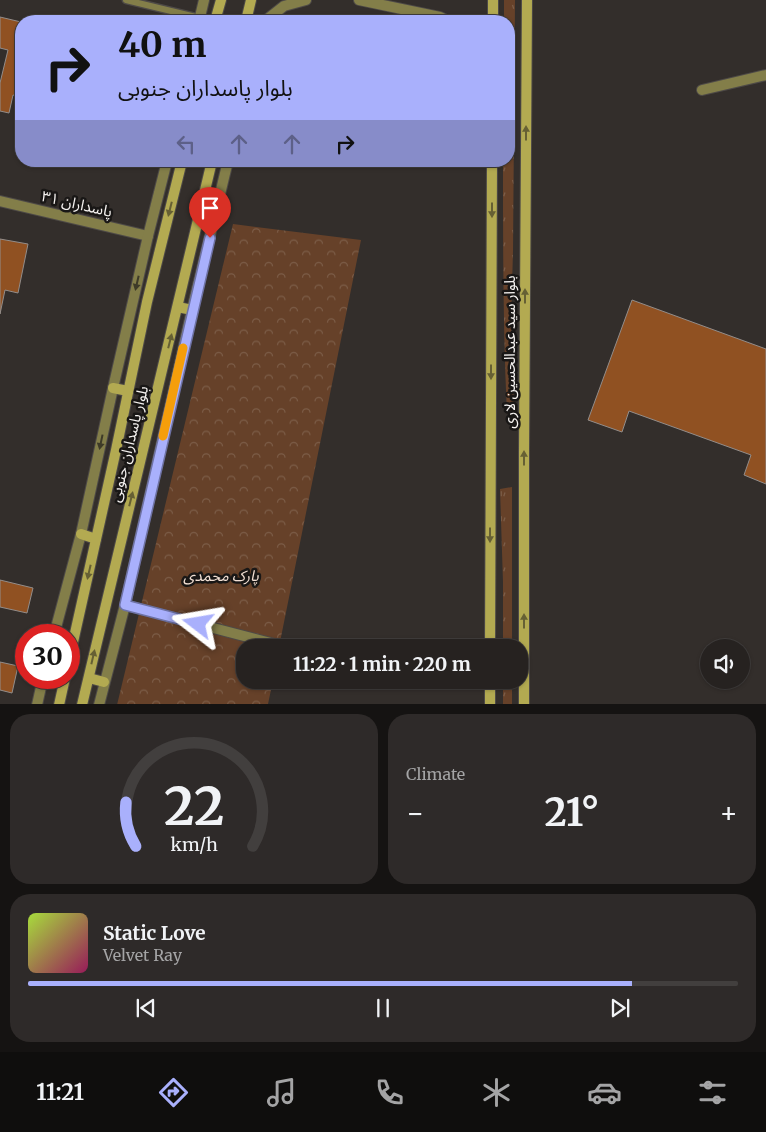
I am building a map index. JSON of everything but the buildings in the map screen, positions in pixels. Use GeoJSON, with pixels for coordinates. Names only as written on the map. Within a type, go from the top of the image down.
{"type":"FeatureCollection","features":[{"type":"Feature","properties":{"kind":"main road"},"geometry":{"type":"LineString","coordinates":[[217,15],[221,0]]}},
{"type":"Feature","properties":{"kind":"main road"},"geometry":{"type":"LineString","coordinates":[[247,15],[251,0]]}},
{"type":"Feature","properties":{"kind":"main road"},"geometry":{"type":"LineString","coordinates":[[493,0],[493,15]]}},
{"type":"Feature","properties":{"kind":"main road","name":"بلوار سید عبدالحسین لاری"},"geometry":{"type":"LineString","coordinates":[[524,704],[527,0]]}},
{"type":"Feature","properties":{"kind":"main road","name":"بلوار پاسداران جنوبی"},"geometry":{"type":"LineString","coordinates":[[77,624],[149,294],[181,167]]}},
{"type":"Feature","properties":{"kind":"main road","name":"بلوار پاسداران جنوبی"},"geometry":{"type":"LineString","coordinates":[[82,704],[211,167]]}},
{"type":"Feature","properties":{"kind":"main road","name":"بلوار سید عبدالحسین لاری"},"geometry":{"type":"LineString","coordinates":[[490,639],[492,167]]}},
{"type":"Feature","properties":{"kind":"main road"},"geometry":{"type":"LineString","coordinates":[[178,307],[192,310]]}},
{"type":"Feature","properties":{"kind":"main road"},"geometry":{"type":"LineString","coordinates":[[113,388],[128,391]]}},
{"type":"Feature","properties":{"kind":"main road"},"geometry":{"type":"LineString","coordinates":[[81,534],[96,539]]}},
{"type":"Feature","properties":{"kind":"main road"},"geometry":{"type":"LineString","coordinates":[[88,678],[104,682]]}},
{"type":"Feature","properties":{"kind":"main road"},"geometry":{"type":"LineString","coordinates":[[59,704],[62,689]]}},
{"type":"Feature","properties":{"kind":"main road"},"geometry":{"type":"LineString","coordinates":[[490,689],[490,704]]}},
{"type":"Feature","properties":{"kind":"street"},"geometry":{"type":"LineString","coordinates":[[201,15],[204,0]]}},
{"type":"Feature","properties":{"kind":"street"},"geometry":{"type":"LineString","coordinates":[[273,15],[284,6],[306,0]]}},
{"type":"Feature","properties":{"kind":"street"},"geometry":{"type":"LineString","coordinates":[[359,0],[430,15]]}},
{"type":"Feature","properties":{"kind":"street"},"geometry":{"type":"LineString","coordinates":[[702,90],[766,75]]}},
{"type":"Feature","properties":{"kind":"street","name":"بلوار پاسداران جنوبی"},"geometry":{"type":"LineString","coordinates":[[57,624],[81,534],[165,167]]}},
{"type":"Feature","properties":{"kind":"street","name":"بلوار پاسداران جنوبی"},"geometry":{"type":"LineString","coordinates":[[99,704],[125,605],[192,310],[227,167]]}},
{"type":"Feature","properties":{"kind":"street","name":"پاسداران ۳۱"},"geometry":{"type":"LineString","coordinates":[[0,201],[148,236]]}},
{"type":"Feature","properties":{"kind":"street"},"geometry":{"type":"LineString","coordinates":[[125,605],[255,639]]}},
{"type":"Feature","properties":{"kind":"street"},"geometry":{"type":"LineString","coordinates":[[37,704],[41,689]]}},
{"type":"Feature","properties":{"kind":"lane"},"geometry":{"type":"LineString","coordinates":[[126,0],[184,15]]}},
{"type":"Feature","properties":{"kind":"green space"},"geometry":{"type":"Polygon","coordinates":[[[504,0],[515,0],[515,15],[504,15],[504,0]]]}},
{"type":"Feature","properties":{"kind":"green space"},"geometry":{"type":"Polygon","coordinates":[[[503,167],[514,167],[511,323],[514,413],[507,414],[504,319],[503,167]]]}},
{"type":"Feature","properties":{"kind":"green space","name":"پارک محمدی"},"geometry":{"type":"Polygon","coordinates":[[[233,224],[361,240],[281,639],[236,639],[236,689],[271,689],[268,704],[117,704],[233,224]]]}},
{"type":"Feature","properties":{"kind":"green space"},"geometry":{"type":"Polygon","coordinates":[[[512,487],[512,639],[503,639],[500,489],[512,487]]]}},
{"type":"Feature","properties":{"kind":"green space"},"geometry":{"type":"Polygon","coordinates":[[[503,689],[512,689],[512,704],[503,704],[503,689]]]}},
{"type":"Feature","properties":{"kind":"slow traffic"},"geometry":{"type":"LineString","coordinates":[[163,436],[183,348]]}},
{"type":"Feature","properties":{"kind":"route"},"geometry":{"type":"LineString","coordinates":[[198,624],[125,605],[210,238]]}}]}
